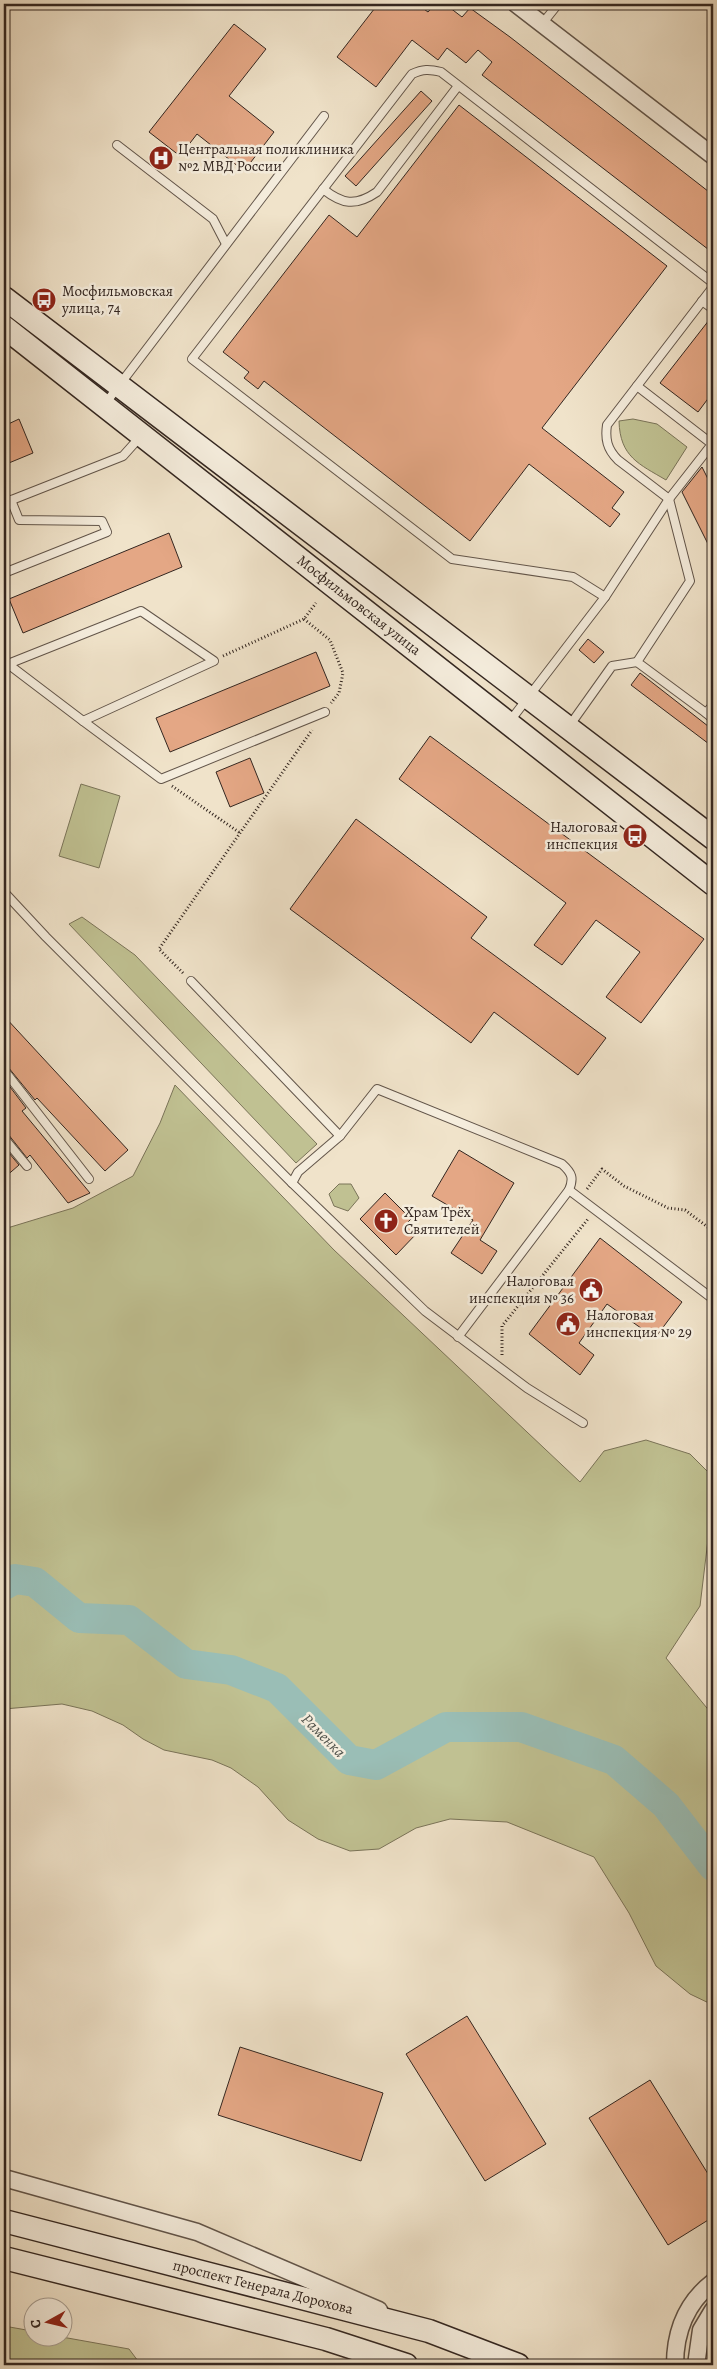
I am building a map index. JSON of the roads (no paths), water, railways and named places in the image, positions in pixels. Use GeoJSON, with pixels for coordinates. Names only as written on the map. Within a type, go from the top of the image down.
{"type":"FeatureCollection","features":[{"type":"Feature","properties":{"kind":"main road","name":"Мосфильмовская улица"},"geometry":{"type":"LineString","coordinates":[[4,298],[713,838]]}},
{"type":"Feature","properties":{"kind":"main road","name":"Мосфильмовская улица"},"geometry":{"type":"LineString","coordinates":[[4,327],[713,884]]}},
{"type":"Feature","properties":{"kind":"main road"},"geometry":{"type":"LineString","coordinates":[[623,813],[616,801],[620,789],[632,782],[644,786]]}},
{"type":"Feature","properties":{"kind":"main road","name":"проспект Генерала Дорохова"},"geometry":{"type":"LineString","coordinates":[[4,2221],[429,2332],[518,2365]]}},
{"type":"Feature","properties":{"kind":"main road"},"geometry":{"type":"LineString","coordinates":[[4,2258],[326,2339],[406,2365]]}},
{"type":"Feature","properties":{"kind":"street"},"geometry":{"type":"LineString","coordinates":[[516,4],[713,156]]}},
{"type":"Feature","properties":{"kind":"street"},"geometry":{"type":"LineString","coordinates":[[4,2178],[197,2232],[429,2332]]}},
{"type":"Feature","properties":{"kind":"street"},"geometry":{"type":"LineString","coordinates":[[675,2361],[678,2331],[689,2307],[713,2282]]}},
{"type":"Feature","properties":{"kind":"street"},"geometry":{"type":"LineString","coordinates":[[696,2361],[701,2330],[713,2310]]}},
{"type":"Feature","properties":{"kind":"lane"},"geometry":{"type":"LineString","coordinates":[[542,24],[558,4]]}},
{"type":"Feature","properties":{"kind":"lane"},"geometry":{"type":"LineString","coordinates":[[606,597],[573,577],[452,559],[192,359],[412,74],[420,70],[430,69],[441,72],[713,285],[607,425],[607,444],[618,460],[669,499],[690,581],[637,662]]}},
{"type":"Feature","properties":{"kind":"lane"},"geometry":{"type":"LineString","coordinates":[[323,189],[337,200],[348,202],[357,202],[376,192],[458,86]]}},
{"type":"Feature","properties":{"kind":"lane"},"geometry":{"type":"LineString","coordinates":[[104,406],[324,116]]}},
{"type":"Feature","properties":{"kind":"lane"},"geometry":{"type":"LineString","coordinates":[[117,145],[212,220],[226,244]]}},
{"type":"Feature","properties":{"kind":"lane"},"geometry":{"type":"LineString","coordinates":[[702,301],[713,310]]}},
{"type":"Feature","properties":{"kind":"lane"},"geometry":{"type":"LineString","coordinates":[[509,723],[606,597],[669,499],[712,443],[637,386]]}},
{"type":"Feature","properties":{"kind":"lane"},"geometry":{"type":"LineString","coordinates":[[4,572],[107,532],[102,521],[19,520],[7,501],[123,456],[142,435]]}},
{"type":"Feature","properties":{"kind":"lane"},"geometry":{"type":"LineString","coordinates":[[6,662],[141,611],[214,661],[83,721]]}},
{"type":"Feature","properties":{"kind":"lane"},"geometry":{"type":"LineString","coordinates":[[6,662],[161,779],[325,712]]}},
{"type":"Feature","properties":{"kind":"lane"},"geometry":{"type":"LineString","coordinates":[[568,728],[612,666],[637,662],[713,719]]}},
{"type":"Feature","properties":{"kind":"lane"},"geometry":{"type":"LineString","coordinates":[[706,713],[713,705]]}},
{"type":"Feature","properties":{"kind":"lane"},"geometry":{"type":"LineString","coordinates":[[4,892],[46,937],[292,1183],[425,1312],[527,1388],[583,1423]]}},
{"type":"Feature","properties":{"kind":"lane"},"geometry":{"type":"LineString","coordinates":[[191,980],[340,1136]]}},
{"type":"Feature","properties":{"kind":"lane"},"geometry":{"type":"LineString","coordinates":[[4,1070],[89,1179]]}},
{"type":"Feature","properties":{"kind":"lane"},"geometry":{"type":"LineString","coordinates":[[292,1183],[298,1172],[340,1136],[377,1089],[562,1164],[571,1172],[573,1181],[569,1190],[458,1336]]}},
{"type":"Feature","properties":{"kind":"lane"},"geometry":{"type":"LineString","coordinates":[[4,1138],[28,1166]]}},
{"type":"Feature","properties":{"kind":"lane"},"geometry":{"type":"LineString","coordinates":[[569,1190],[713,1299]]}},
{"type":"Feature","properties":{"kind":"waterway","name":"Раменка"},"geometry":{"type":"LineString","coordinates":[[4,1585],[15,1579],[35,1582],[79,1618],[129,1620],[186,1664],[231,1670],[277,1688],[349,1760],[376,1765],[446,1727],[521,1727],[614,1760],[666,1805],[713,1866]]}},
{"type":"Feature","properties":{"kind":"place","name":"Центральная поликлиника №2 МВД России"},"geometry":{"type":"Point","coordinates":[161,158]}},
{"type":"Feature","properties":{"kind":"place","name":"Мосфильмовская улица, 74"},"geometry":{"type":"Point","coordinates":[44,300]}},
{"type":"Feature","properties":{"kind":"place","name":"Налоговая инспекция"},"geometry":{"type":"Point","coordinates":[635,836]}},
{"type":"Feature","properties":{"kind":"place","name":"Храм Трёх Святителей"},"geometry":{"type":"Point","coordinates":[386,1221]}},
{"type":"Feature","properties":{"kind":"place","name":"Налоговая инспекция № 36"},"geometry":{"type":"Point","coordinates":[591,1290]}},
{"type":"Feature","properties":{"kind":"place","name":"Налоговая инспекция № 29"},"geometry":{"type":"Point","coordinates":[568,1324]}}]}
